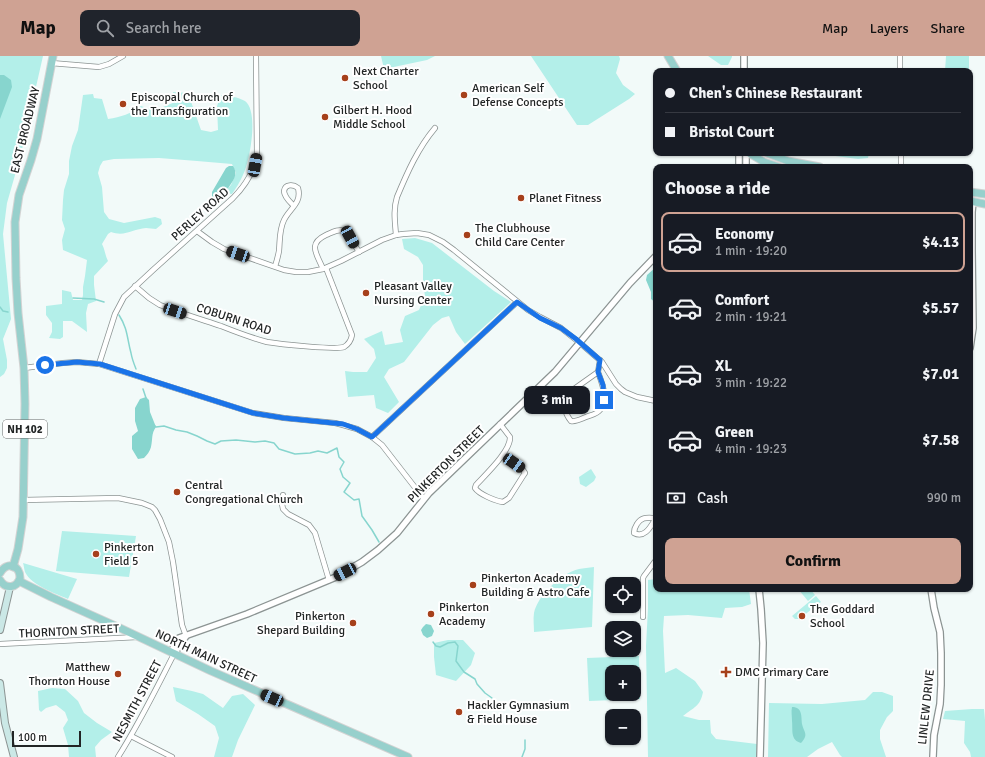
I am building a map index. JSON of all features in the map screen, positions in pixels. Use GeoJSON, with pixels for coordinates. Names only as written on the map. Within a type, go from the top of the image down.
{"type":"FeatureCollection","features":[{"type":"Feature","properties":{"kind":"main road"},"geometry":{"type":"LineString","coordinates":[[668,56],[675,68]]}},
{"type":"Feature","properties":{"kind":"main road","name":"EAST BROADWAY"},"geometry":{"type":"LineString","coordinates":[[13,566],[18,549],[23,517],[25,404],[24,368],[16,285],[15,222],[19,195],[37,139],[52,60]]}},
{"type":"Feature","properties":{"kind":"main road"},"geometry":{"type":"LineString","coordinates":[[753,156],[770,164]]}},
{"type":"Feature","properties":{"kind":"main road"},"geometry":{"type":"LineString","coordinates":[[775,156],[788,161],[804,164]]}},
{"type":"Feature","properties":{"kind":"main road"},"geometry":{"type":"LineString","coordinates":[[783,156],[788,161]]}},
{"type":"Feature","properties":{"kind":"main road"},"geometry":{"type":"LineString","coordinates":[[973,192],[985,194]]}},
{"type":"Feature","properties":{"kind":"main road"},"geometry":{"type":"LineString","coordinates":[[973,202],[985,204]]}},
{"type":"Feature","properties":{"kind":"main road"},"geometry":{"type":"LineString","coordinates":[[0,573],[6,567],[13,566],[19,572],[20,578],[15,585],[10,587],[4,585],[0,580]]}},
{"type":"Feature","properties":{"kind":"main road","name":"NORTH MAIN STREET"},"geometry":{"type":"LineString","coordinates":[[19,581],[174,654],[408,757]]}},
{"type":"Feature","properties":{"kind":"main road"},"geometry":{"type":"LineString","coordinates":[[0,630],[10,587]]}},
{"type":"Feature","properties":{"kind":"main road"},"geometry":{"type":"LineString","coordinates":[[0,684],[5,723],[14,757]]}},
{"type":"Feature","properties":{"kind":"street"},"geometry":{"type":"LineString","coordinates":[[52,60],[99,67],[109,64],[123,56]]}},
{"type":"Feature","properties":{"kind":"street","name":"PERLEY ROAD"},"geometry":{"type":"LineString","coordinates":[[100,364],[113,319],[124,297],[239,192],[249,178],[255,165],[257,154],[256,56]]}},
{"type":"Feature","properties":{"kind":"street"},"geometry":{"type":"LineString","coordinates":[[744,56],[744,68]]}},
{"type":"Feature","properties":{"kind":"street"},"geometry":{"type":"LineString","coordinates":[[900,56],[900,68]]}},
{"type":"Feature","properties":{"kind":"street"},"geometry":{"type":"LineString","coordinates":[[396,235],[394,212],[397,197],[418,153],[435,128]]}},
{"type":"Feature","properties":{"kind":"street"},"geometry":{"type":"LineString","coordinates":[[275,266],[279,252],[282,223],[294,206]]}},
{"type":"Feature","properties":{"kind":"street"},"geometry":{"type":"LineString","coordinates":[[197,231],[224,249],[296,272],[308,272],[324,268],[382,240],[396,235],[409,233],[429,235],[440,240],[454,250],[517,302],[540,318],[561,328],[580,343],[600,360],[616,384],[625,392],[653,401]]}},
{"type":"Feature","properties":{"kind":"street","name":"COBURN ROAD"},"geometry":{"type":"LineString","coordinates":[[135,286],[160,305],[258,339],[276,343],[339,348],[349,344],[352,335],[315,246],[318,240],[323,236],[336,231],[344,231],[349,235],[359,252]]}},
{"type":"Feature","properties":{"kind":"street","name":"PINKERTON STREET"},"geometry":{"type":"LineString","coordinates":[[174,654],[173,648],[179,638],[247,614],[329,580],[353,567],[381,547],[397,533],[424,499],[555,372],[630,283],[653,259]]}},
{"type":"Feature","properties":{"kind":"street"},"geometry":{"type":"LineString","coordinates":[[372,437],[517,302]]}},
{"type":"Feature","properties":{"kind":"street"},"geometry":{"type":"LineString","coordinates":[[598,372],[564,397],[568,416],[571,421],[575,422],[594,414],[599,411],[602,406],[604,400],[604,390],[598,372],[600,360]]}},
{"type":"Feature","properties":{"kind":"street"},"geometry":{"type":"LineString","coordinates":[[24,368],[77,362],[100,364],[253,413],[284,418],[343,424],[372,437],[385,448],[424,499]]}},
{"type":"Feature","properties":{"kind":"street"},"geometry":{"type":"LineString","coordinates":[[500,424],[511,438],[509,445],[502,456],[475,488],[478,492],[497,501],[503,502],[509,498],[524,476],[524,473],[523,470],[502,456]]}},
{"type":"Feature","properties":{"kind":"street"},"geometry":{"type":"LineString","coordinates":[[283,495],[283,509],[288,514],[309,525],[315,533],[329,580]]}},
{"type":"Feature","properties":{"kind":"street"},"geometry":{"type":"LineString","coordinates":[[23,500],[118,498],[142,503],[152,507],[160,519],[171,550],[182,625],[186,636]]}},
{"type":"Feature","properties":{"kind":"street"},"geometry":{"type":"LineString","coordinates":[[653,518],[645,518],[640,520],[634,530],[634,533],[639,535],[645,533],[653,523]]}},
{"type":"Feature","properties":{"kind":"street"},"geometry":{"type":"LineString","coordinates":[[643,617],[643,578],[653,564]]}},
{"type":"Feature","properties":{"kind":"street"},"geometry":{"type":"LineString","coordinates":[[759,592],[763,643],[760,757]]}},
{"type":"Feature","properties":{"kind":"street","name":"LINLEW DRIVE"},"geometry":{"type":"LineString","coordinates":[[931,592],[940,632],[942,653],[942,685],[934,735],[933,757]]}},
{"type":"Feature","properties":{"kind":"street","name":"THORNTON STREET"},"geometry":{"type":"LineString","coordinates":[[0,644],[139,637]]}},
{"type":"Feature","properties":{"kind":"street","name":"NESMITH STREET"},"geometry":{"type":"LineString","coordinates":[[118,757],[144,713],[174,654]]}},
{"type":"Feature","properties":{"kind":"street"},"geometry":{"type":"LineString","coordinates":[[131,736],[172,757]]}},
{"type":"Feature","properties":{"kind":"shaded area"},"geometry":{"type":"Polygon","coordinates":[[[0,56],[43,56],[21,154],[7,203],[3,234],[11,319],[3,339],[7,368],[4,374],[0,377],[0,56]]]}},
{"type":"Feature","properties":{"kind":"shaded area"},"geometry":{"type":"Polygon","coordinates":[[[381,56],[435,56],[427,60],[384,69],[381,56]]]}},
{"type":"Feature","properties":{"kind":"shaded area"},"geometry":{"type":"Polygon","coordinates":[[[531,56],[619,56],[620,59],[616,73],[623,85],[635,94],[588,125],[577,125],[531,56]]]}},
{"type":"Feature","properties":{"kind":"shaded area"},"geometry":{"type":"Polygon","coordinates":[[[708,56],[732,57],[728,65],[721,65],[708,56]]]}},
{"type":"Feature","properties":{"kind":"shaded area"},"geometry":{"type":"Polygon","coordinates":[[[946,56],[969,56],[969,68],[945,68],[946,56]]]}},
{"type":"Feature","properties":{"kind":"shaded area"},"geometry":{"type":"Polygon","coordinates":[[[0,75],[4,75],[11,80],[12,87],[0,119],[0,75]]]}},
{"type":"Feature","properties":{"kind":"shaded area"},"geometry":{"type":"Polygon","coordinates":[[[173,92],[188,93],[201,130],[211,132],[218,130],[217,106],[221,95],[245,101],[249,106],[252,115],[252,136],[246,168],[241,180],[232,194],[224,193],[231,185],[236,173],[232,164],[159,158],[114,159],[103,161],[98,173],[102,187],[104,212],[109,219],[124,223],[155,217],[161,219],[162,224],[156,229],[146,228],[121,234],[111,232],[108,234],[102,244],[108,261],[94,276],[96,301],[88,304],[86,313],[87,332],[72,321],[63,321],[63,337],[60,339],[49,338],[52,332],[52,323],[46,315],[46,306],[62,304],[62,290],[71,292],[73,300],[82,300],[83,295],[87,260],[63,250],[62,240],[65,229],[62,220],[64,190],[69,174],[69,161],[72,146],[78,130],[83,95],[93,94],[94,98],[102,99],[108,119],[126,115],[141,106],[152,110],[163,107],[175,102],[173,92]]]}},
{"type":"Feature","properties":{"kind":"shaded area"},"geometry":{"type":"Polygon","coordinates":[[[836,156],[868,156],[868,158],[858,159],[836,156]]]}},
{"type":"Feature","properties":{"kind":"shaded area"},"geometry":{"type":"Polygon","coordinates":[[[233,166],[234,168],[234,178],[222,196],[214,201],[212,199],[212,192],[226,168],[233,166]]]}},
{"type":"Feature","properties":{"kind":"shaded area"},"geometry":{"type":"Polygon","coordinates":[[[415,238],[432,243],[494,291],[511,302],[465,344],[456,332],[449,316],[442,318],[433,325],[404,362],[389,369],[384,377],[399,402],[388,413],[376,408],[374,395],[348,397],[345,371],[367,372],[376,358],[374,349],[364,339],[382,331],[385,345],[403,342],[400,330],[405,316],[419,310],[425,296],[423,265],[418,257],[404,249],[402,239],[415,238]]]}},
{"type":"Feature","properties":{"kind":"shaded area"},"geometry":{"type":"Polygon","coordinates":[[[653,270],[653,301],[651,299],[651,292],[646,280],[647,275],[653,270]]]}},
{"type":"Feature","properties":{"kind":"shaded area"},"geometry":{"type":"Polygon","coordinates":[[[146,397],[149,400],[150,412],[156,427],[149,451],[144,458],[138,459],[132,449],[132,436],[138,431],[135,421],[135,408],[140,399],[146,397]]]}},
{"type":"Feature","properties":{"kind":"shaded area"},"geometry":{"type":"Polygon","coordinates":[[[591,469],[596,477],[594,481],[586,487],[580,484],[579,477],[591,469]]]}},
{"type":"Feature","properties":{"kind":"shaded area","name":"Pinkerton Field 5"},"geometry":{"type":"Polygon","coordinates":[[[62,531],[136,536],[129,577],[56,571],[62,531]]]}},
{"type":"Feature","properties":{"kind":"shaded area"},"geometry":{"type":"Polygon","coordinates":[[[23,563],[77,579],[68,599],[38,585],[28,577],[23,563]]]}},
{"type":"Feature","properties":{"kind":"shaded area"},"geometry":{"type":"Polygon","coordinates":[[[594,567],[592,627],[534,632],[534,613],[536,606],[545,592],[557,580],[565,575],[581,569],[594,567]]]}},
{"type":"Feature","properties":{"kind":"shaded area"},"geometry":{"type":"Polygon","coordinates":[[[653,579],[653,592],[749,592],[751,604],[742,607],[725,608],[722,618],[688,615],[664,616],[663,631],[665,673],[676,668],[695,681],[703,692],[698,704],[683,716],[699,720],[710,720],[711,733],[716,739],[757,744],[756,757],[648,757],[646,646],[648,580],[653,579]]]}},
{"type":"Feature","properties":{"kind":"shaded area"},"geometry":{"type":"Polygon","coordinates":[[[800,592],[812,592],[815,595],[808,601],[800,592]]]}},
{"type":"Feature","properties":{"kind":"shaded area"},"geometry":{"type":"Polygon","coordinates":[[[816,596],[821,602],[803,616],[800,616],[800,619],[795,619],[792,616],[816,596]]]}},
{"type":"Feature","properties":{"kind":"shaded area"},"geometry":{"type":"Polygon","coordinates":[[[426,624],[431,625],[434,631],[432,636],[427,638],[423,635],[421,630],[426,624]]]}},
{"type":"Feature","properties":{"kind":"shaded area"},"geometry":{"type":"Polygon","coordinates":[[[448,640],[463,640],[475,653],[471,665],[456,681],[436,675],[434,643],[448,640]]]}},
{"type":"Feature","properties":{"kind":"shaded area"},"geometry":{"type":"Polygon","coordinates":[[[639,657],[639,665],[605,665],[605,700],[589,701],[587,658],[639,657]]]}},
{"type":"Feature","properties":{"kind":"shaded area"},"geometry":{"type":"Polygon","coordinates":[[[173,687],[203,694],[223,708],[232,696],[243,694],[255,705],[238,740],[232,757],[214,757],[219,738],[215,726],[176,701],[173,687]]]}},
{"type":"Feature","properties":{"kind":"shaded area"},"geometry":{"type":"Polygon","coordinates":[[[52,688],[65,689],[78,701],[84,713],[112,732],[101,740],[95,747],[96,757],[69,757],[68,745],[63,728],[68,720],[65,712],[56,705],[46,708],[41,712],[39,710],[38,691],[52,688]]]}},
{"type":"Feature","properties":{"kind":"shaded area"},"geometry":{"type":"Polygon","coordinates":[[[873,692],[882,692],[893,696],[893,711],[887,717],[880,730],[880,739],[886,757],[842,757],[832,742],[818,749],[807,757],[768,757],[769,703],[822,704],[865,700],[873,692]]]}},
{"type":"Feature","properties":{"kind":"shaded area"},"geometry":{"type":"Polygon","coordinates":[[[792,707],[796,707],[801,713],[805,738],[801,743],[795,740],[793,734],[792,707]]]}},
{"type":"Feature","properties":{"kind":"shaded area"},"geometry":{"type":"Polygon","coordinates":[[[984,709],[985,757],[971,757],[970,752],[964,743],[965,721],[943,719],[945,711],[984,709]]]}},
{"type":"Feature","properties":{"kind":"waterway"},"geometry":{"type":"LineString","coordinates":[[73,298],[94,299],[104,302]]}},
{"type":"Feature","properties":{"kind":"waterway"},"geometry":{"type":"LineString","coordinates":[[0,307],[3,311],[8,312]]}},
{"type":"Feature","properties":{"kind":"waterway"},"geometry":{"type":"LineString","coordinates":[[119,315],[126,329],[136,369]]}},
{"type":"Feature","properties":{"kind":"waterway"},"geometry":{"type":"LineString","coordinates":[[143,389],[146,398]]}},
{"type":"Feature","properties":{"kind":"waterway"},"geometry":{"type":"LineString","coordinates":[[155,426],[164,426],[187,432],[215,444],[221,441],[236,440],[255,442],[265,441],[274,443],[279,449],[295,454],[318,451],[327,453],[337,448],[339,457],[344,462],[340,469],[343,477],[350,483],[344,492],[354,500],[359,499],[362,516],[379,542]]}},
{"type":"Feature","properties":{"kind":"waterway"},"geometry":{"type":"LineString","coordinates":[[433,642],[436,646],[440,647],[448,643],[455,642],[458,646],[456,661],[464,672],[475,679],[477,684],[485,693],[492,698]]}},
{"type":"Feature","properties":{"kind":"waterway"},"geometry":{"type":"LineString","coordinates":[[522,757],[525,749],[525,740]]}},
{"type":"Feature","properties":{"kind":"place","name":"Next Charter School"},"geometry":{"type":"Point","coordinates":[345,78]}},
{"type":"Feature","properties":{"kind":"place","name":"American Self Defense Concepts"},"geometry":{"type":"Point","coordinates":[464,95]}},
{"type":"Feature","properties":{"kind":"place","name":"Episcopal Church of the Transfiguration"},"geometry":{"type":"Point","coordinates":[123,104]}},
{"type":"Feature","properties":{"kind":"place","name":"Gilbert H. Hood Middle School"},"geometry":{"type":"Point","coordinates":[325,117]}},
{"type":"Feature","properties":{"kind":"place","name":"Planet Fitness"},"geometry":{"type":"Point","coordinates":[521,198]}},
{"type":"Feature","properties":{"kind":"place","name":"The Clubhouse Child Care Center"},"geometry":{"type":"Point","coordinates":[467,235]}},
{"type":"Feature","properties":{"kind":"place","name":"Pleasant Valley Nursing Center"},"geometry":{"type":"Point","coordinates":[366,293]}},
{"type":"Feature","properties":{"kind":"place","name":"Central Congregational Church"},"geometry":{"type":"Point","coordinates":[177,492]}},
{"type":"Feature","properties":{"kind":"place","name":"Pinkerton Field 5"},"geometry":{"type":"Point","coordinates":[96,554]}},
{"type":"Feature","properties":{"kind":"place","name":"Pinkerton Academy Building & Astro Cafe"},"geometry":{"type":"Point","coordinates":[473,585]}},
{"type":"Feature","properties":{"kind":"place","name":"Pinkerton Academy"},"geometry":{"type":"Point","coordinates":[431,614]}},
{"type":"Feature","properties":{"kind":"place","name":"The Goddard School"},"geometry":{"type":"Point","coordinates":[802,616]}},
{"type":"Feature","properties":{"kind":"place","name":"Pinkerton Shepard Building"},"geometry":{"type":"Point","coordinates":[353,623]}},
{"type":"Feature","properties":{"kind":"place","name":"DMC Primary Care"},"geometry":{"type":"Point","coordinates":[726,672]}},
{"type":"Feature","properties":{"kind":"place","name":"Matthew Thornton House"},"geometry":{"type":"Point","coordinates":[118,674]}},
{"type":"Feature","properties":{"kind":"place","name":"Hackler Gymnasium & Field House"},"geometry":{"type":"Point","coordinates":[459,712]}},
{"type":"Feature","properties":{"kind":"route"},"geometry":{"type":"LineString","coordinates":[[45,365],[77,362],[100,364],[253,413],[284,418],[343,424],[372,437],[517,302],[540,318],[561,328],[600,360],[598,372],[603,385],[604,400]]}}]}
